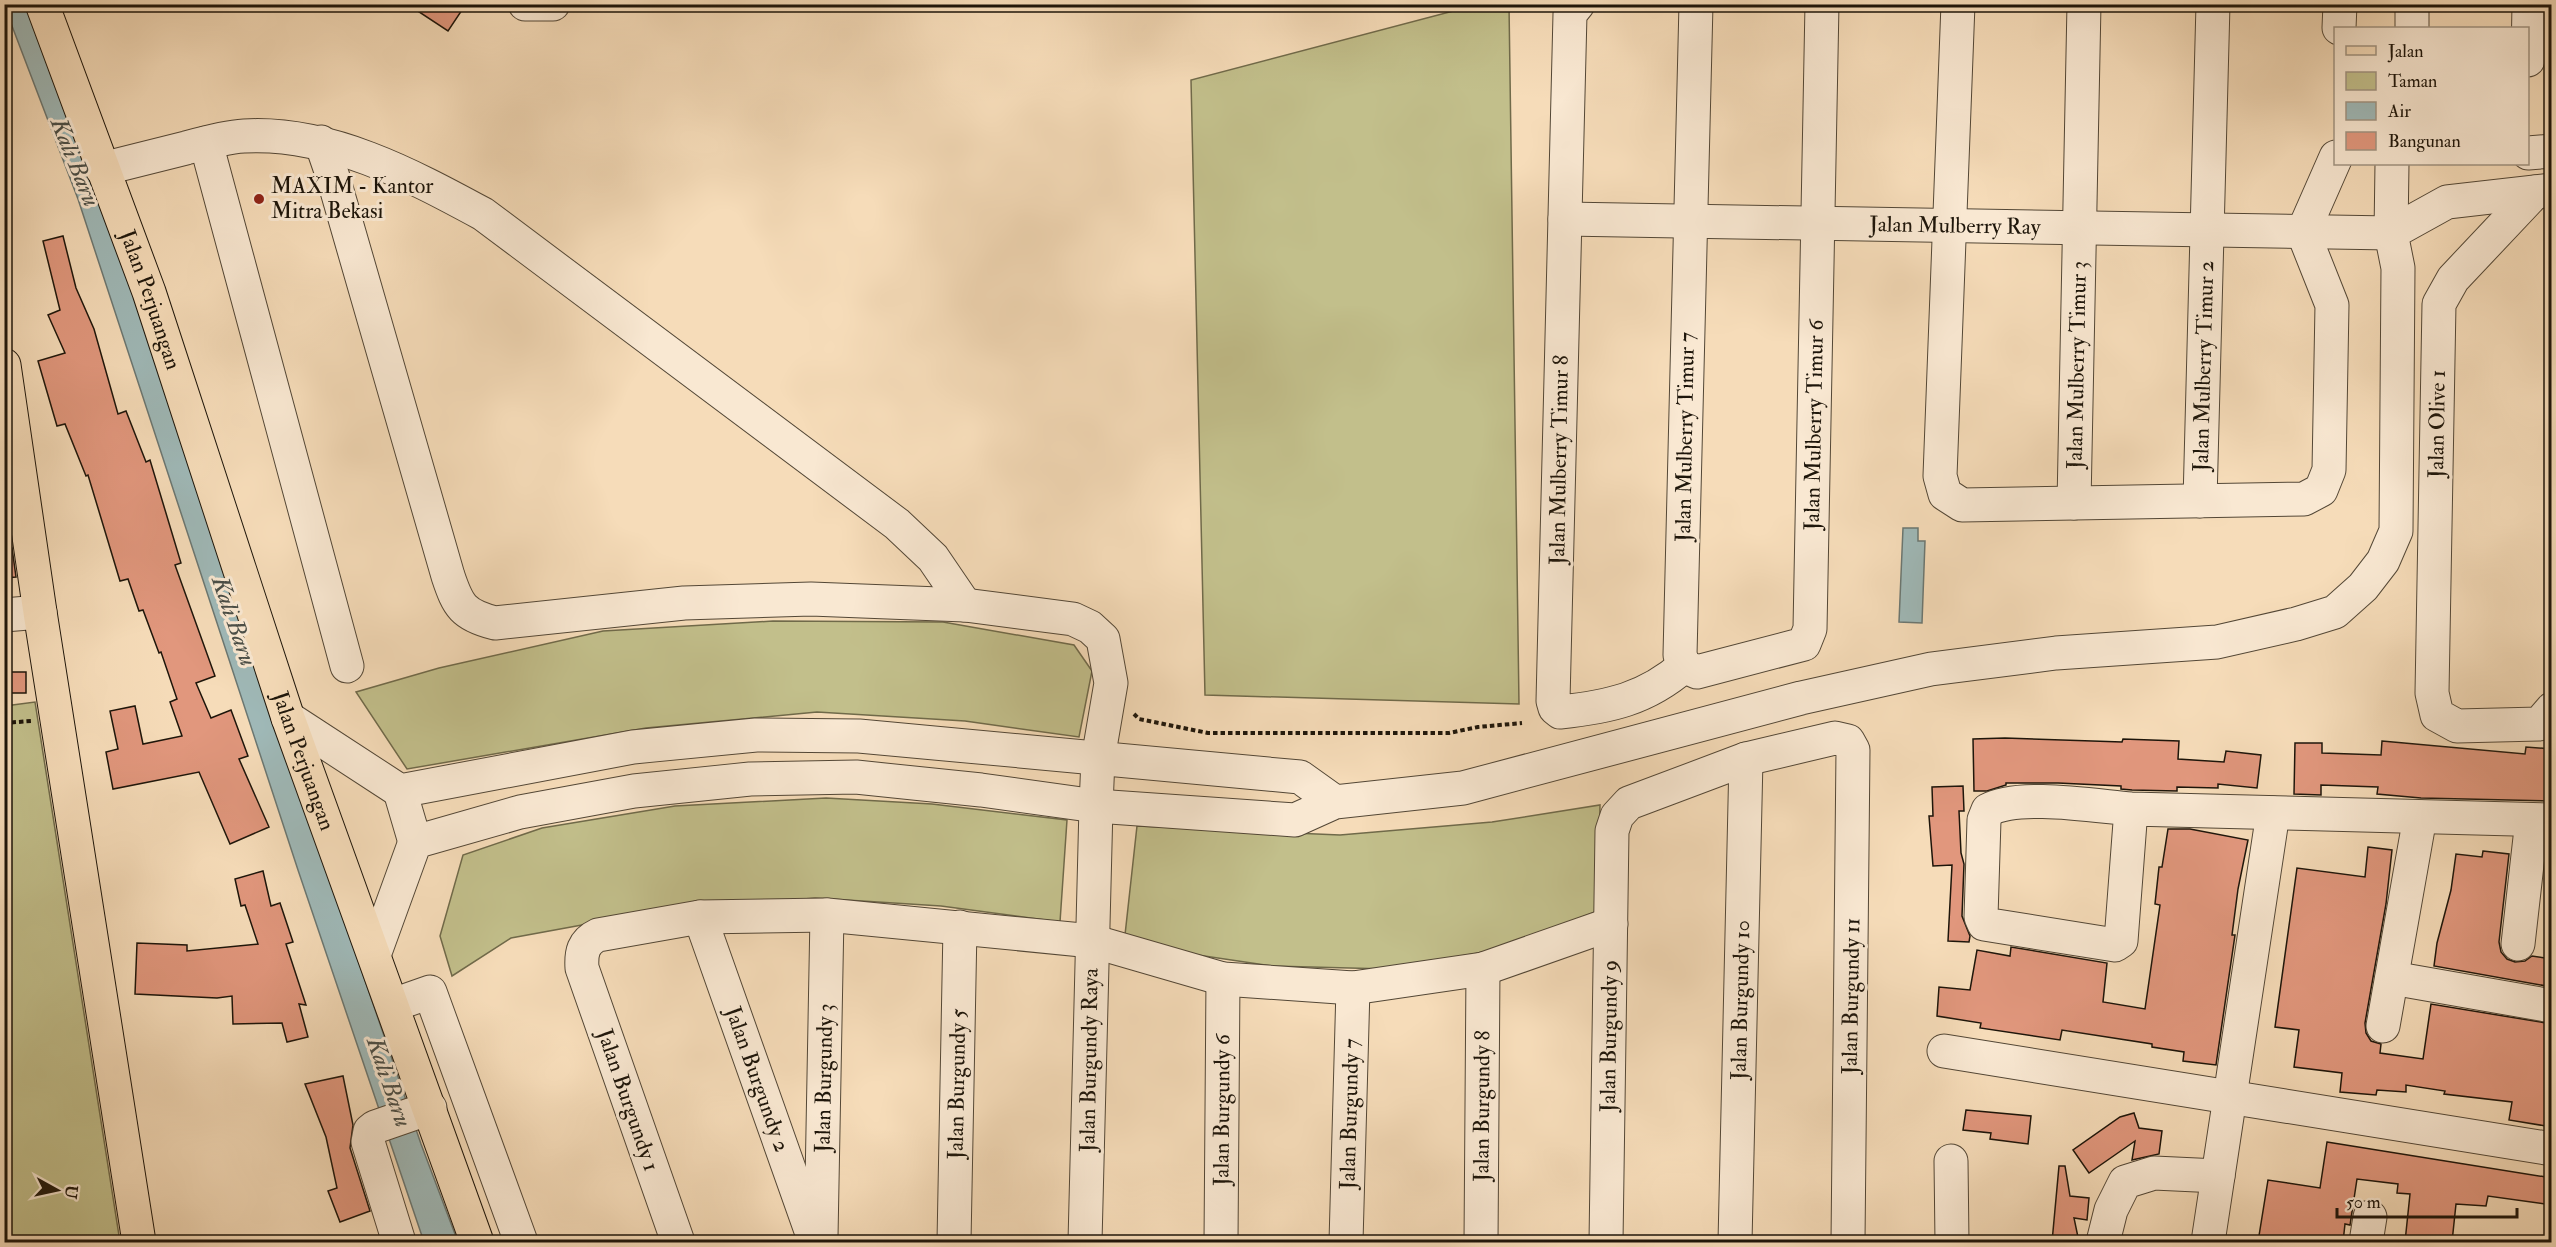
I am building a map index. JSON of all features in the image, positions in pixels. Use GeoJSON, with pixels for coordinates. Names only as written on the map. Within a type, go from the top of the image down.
{"type":"FeatureCollection","features":[{"type":"Feature","properties":{"kind":"main road","name":"Jalan Perjuangan"},"geometry":{"type":"LineString","coordinates":[[42,4],[149,292],[288,718],[393,1005],[424,1111],[477,1242]]}},
{"type":"Feature","properties":{"kind":"main road"},"geometry":{"type":"LineString","coordinates":[[4,365],[8,417],[139,1242]]}},
{"type":"Feature","properties":{"kind":"street"},"geometry":{"type":"LineString","coordinates":[[525,4],[553,4]]}},
{"type":"Feature","properties":{"kind":"street","name":"Jalan Mulberry Timur 8"},"geometry":{"type":"LineString","coordinates":[[1578,4],[1570,14],[1553,701],[1555,708],[1560,712],[1606,706],[1633,698],[1664,684],[1682,661]]}},
{"type":"Feature","properties":{"kind":"street","name":"Jalan Mulberry Timur 7"},"geometry":{"type":"LineString","coordinates":[[1682,661],[1696,4]]}},
{"type":"Feature","properties":{"kind":"street","name":"Jalan Mulberry Timur 6"},"geometry":{"type":"LineString","coordinates":[[1682,661],[1697,672],[1804,644],[1810,629],[1822,4]]}},
{"type":"Feature","properties":{"kind":"street"},"geometry":{"type":"LineString","coordinates":[[1958,4],[1940,476],[1945,494],[1962,505],[2304,499],[2321,490],[2329,470],[2332,305],[2303,232],[2334,162]]}},
{"type":"Feature","properties":{"kind":"street","name":"Jalan Mulberry Timur 3"},"geometry":{"type":"LineString","coordinates":[[2074,503],[2084,4]]}},
{"type":"Feature","properties":{"kind":"street","name":"Jalan Mulberry Timur 2"},"geometry":{"type":"LineString","coordinates":[[2200,501],[2213,4]]}},
{"type":"Feature","properties":{"kind":"street"},"geometry":{"type":"LineString","coordinates":[[2339,27],[2340,4]]}},
{"type":"Feature","properties":{"kind":"street"},"geometry":{"type":"LineString","coordinates":[[2412,4],[2412,27]]}},
{"type":"Feature","properties":{"kind":"street"},"geometry":{"type":"LineString","coordinates":[[2529,4],[2529,27]]}},
{"type":"Feature","properties":{"kind":"street"},"geometry":{"type":"LineString","coordinates":[[102,169],[242,136],[274,136],[321,142],[410,178],[483,214],[897,524],[933,558],[965,605]]}},
{"type":"Feature","properties":{"kind":"street"},"geometry":{"type":"LineString","coordinates":[[321,142],[448,576],[455,597],[465,612],[478,619],[495,623],[684,603],[811,598],[965,605],[1073,619],[1090,627],[1103,639],[1111,683]]}},
{"type":"Feature","properties":{"kind":"street"},"geometry":{"type":"LineString","coordinates":[[206,143],[347,666]]}},
{"type":"Feature","properties":{"kind":"street"},"geometry":{"type":"LineString","coordinates":[[2529,153],[2552,151]]}},
{"type":"Feature","properties":{"kind":"street"},"geometry":{"type":"LineString","coordinates":[[415,842],[520,812],[633,791],[750,779],[856,777],[981,790],[1096,806],[1295,820],[1335,802],[1463,788],[1801,698],[1931,669],[2056,653],[2217,642],[2296,624],[2335,612],[2363,587],[2383,561],[2396,531],[2398,268],[2391,233],[2391,176]]}},
{"type":"Feature","properties":{"kind":"street"},"geometry":{"type":"LineString","coordinates":[[2391,233],[2441,203],[2543,191]]}},
{"type":"Feature","properties":{"kind":"street","name":"Jalan Olive 1"},"geometry":{"type":"LineString","coordinates":[[2543,191],[2453,279],[2439,304],[2432,693],[2437,715],[2457,726],[2539,724],[2552,709]]}},
{"type":"Feature","properties":{"kind":"street","name":"Jalan Mulberry Ray"},"geometry":{"type":"LineString","coordinates":[[1565,219],[1691,219],[2391,233]]}},
{"type":"Feature","properties":{"kind":"street"},"geometry":{"type":"LineString","coordinates":[[4,615],[40,612]]}},
{"type":"Feature","properties":{"kind":"street","name":"Jalan Burgundy Raya"},"geometry":{"type":"LineString","coordinates":[[1085,1242],[1098,759],[1111,683]]}},
{"type":"Feature","properties":{"kind":"street"},"geometry":{"type":"LineString","coordinates":[[288,718],[400,791],[415,842],[374,955]]}},
{"type":"Feature","properties":{"kind":"street"},"geometry":{"type":"LineString","coordinates":[[400,791],[633,747],[756,735],[859,735],[1300,777],[1335,802]]}},
{"type":"Feature","properties":{"kind":"street","name":"Jalan Burgundy 11"},"geometry":{"type":"LineString","coordinates":[[1746,759],[1835,738],[1848,741],[1853,750],[1848,1242]]}},
{"type":"Feature","properties":{"kind":"street","name":"Jalan Burgundy 9"},"geometry":{"type":"LineString","coordinates":[[1606,1242],[1612,831],[1617,816],[1629,803],[1746,759]]}},
{"type":"Feature","properties":{"kind":"street","name":"Jalan Burgundy 10"},"geometry":{"type":"LineString","coordinates":[[1735,1242],[1746,759]]}},
{"type":"Feature","properties":{"kind":"street"},"geometry":{"type":"LineString","coordinates":[[2131,809],[2121,940],[2115,945],[1984,924],[1981,917],[1984,820],[1988,810],[1998,804],[2028,802],[2131,809],[2542,820],[2539,878],[2518,944]]}},
{"type":"Feature","properties":{"kind":"street"},"geometry":{"type":"LineString","coordinates":[[2208,1242],[2273,813]]}},
{"type":"Feature","properties":{"kind":"street"},"geometry":{"type":"LineString","coordinates":[[2383,1026],[2420,817]]}},
{"type":"Feature","properties":{"kind":"street"},"geometry":{"type":"LineString","coordinates":[[700,917],[828,915],[1092,941],[1223,979],[1353,988],[1483,969],[1611,924]]}},
{"type":"Feature","properties":{"kind":"street","name":"Jalan Burgundy 3"},"geometry":{"type":"LineString","coordinates":[[821,1242],[828,915]]}},
{"type":"Feature","properties":{"kind":"street","name":"Jalan Burgundy 1"},"geometry":{"type":"LineString","coordinates":[[678,1242],[582,968],[581,956],[590,939],[598,935],[700,917]]}},
{"type":"Feature","properties":{"kind":"street","name":"Jalan Burgundy 2"},"geometry":{"type":"LineString","coordinates":[[700,917],[816,1242]]}},
{"type":"Feature","properties":{"kind":"street","name":"Jalan Burgundy 5"},"geometry":{"type":"LineString","coordinates":[[954,1242],[960,927]]}},
{"type":"Feature","properties":{"kind":"street","name":"Jalan Burgundy 8"},"geometry":{"type":"LineString","coordinates":[[1480,1242],[1483,969]]}},
{"type":"Feature","properties":{"kind":"street"},"geometry":{"type":"LineString","coordinates":[[2392,978],[2552,1006]]}},
{"type":"Feature","properties":{"kind":"street","name":"Jalan Burgundy 6"},"geometry":{"type":"LineString","coordinates":[[1221,1242],[1223,979]]}},
{"type":"Feature","properties":{"kind":"street","name":"Jalan Burgundy 7"},"geometry":{"type":"LineString","coordinates":[[1346,1242],[1353,988]]}},
{"type":"Feature","properties":{"kind":"street"},"geometry":{"type":"LineString","coordinates":[[393,1005],[430,992],[520,1242]]}},
{"type":"Feature","properties":{"kind":"street"},"geometry":{"type":"LineString","coordinates":[[1944,1052],[2552,1149]]}},
{"type":"Feature","properties":{"kind":"street"},"geometry":{"type":"LineString","coordinates":[[399,1242],[368,1142],[370,1131],[375,1127],[424,1111]]}},
{"type":"Feature","properties":{"kind":"street"},"geometry":{"type":"LineString","coordinates":[[1951,1161],[1952,1242]]}},
{"type":"Feature","properties":{"kind":"street"},"geometry":{"type":"LineString","coordinates":[[2103,1242],[2111,1210],[2126,1182],[2154,1173],[2218,1176]]}},
{"type":"Feature","properties":{"kind":"path"},"geometry":{"type":"LineString","coordinates":[[1111,683],[1122,705],[1139,719],[1208,733],[1449,734],[1478,727],[1522,723]]}},
{"type":"Feature","properties":{"kind":"path"},"geometry":{"type":"LineString","coordinates":[[4,723],[30,721]]}},
{"type":"Feature","properties":{"kind":"path"},"geometry":{"type":"LineString","coordinates":[[4,1070],[10,1205],[8,1242]]}},
{"type":"Feature","properties":{"kind":"path"},"geometry":{"type":"LineString","coordinates":[[4,1204],[10,1205]]}},
{"type":"Feature","properties":{"kind":"green space"},"geometry":{"type":"Polygon","coordinates":[[[1476,5],[1509,5],[1519,704],[1205,695],[1191,80],[1476,5]]]}},
{"type":"Feature","properties":{"kind":"green space"},"geometry":{"type":"Polygon","coordinates":[[[773,621],[943,622],[1074,645],[1092,671],[1079,737],[965,721],[817,712],[646,728],[407,769],[356,692],[439,668],[603,631],[773,621]]]}},
{"type":"Feature","properties":{"kind":"green space"},"geometry":{"type":"Polygon","coordinates":[[[35,702],[120,1242],[5,1242],[5,706],[35,702]]]}},
{"type":"Feature","properties":{"kind":"green space"},"geometry":{"type":"Polygon","coordinates":[[[826,798],[932,804],[1067,820],[1060,922],[941,906],[815,898],[653,912],[511,938],[452,976],[440,936],[463,855],[542,828],[675,806],[826,798]]]}},
{"type":"Feature","properties":{"kind":"green space"},"geometry":{"type":"Polygon","coordinates":[[[1600,805],[1598,911],[1495,950],[1388,969],[1272,966],[1184,953],[1125,935],[1137,826],[1340,835],[1492,822],[1600,805]]]}},
{"type":"Feature","properties":{"kind":"water","name":"Kali Baru"},"geometry":{"type":"Polygon","coordinates":[[[4,5],[34,5],[44,31],[261,676],[421,1144],[458,1242],[424,1242],[298,870],[78,199],[4,5]]]}},
{"type":"Feature","properties":{"kind":"water"},"geometry":{"type":"Polygon","coordinates":[[[1903,528],[1918,528],[1918,541],[1925,541],[1922,623],[1899,622],[1903,528]]]}},
{"type":"Feature","properties":{"kind":"building"},"geometry":{"type":"Polygon","coordinates":[[[407,4],[466,4],[448,31],[407,4]]]}},
{"type":"Feature","properties":{"kind":"building"},"geometry":{"type":"Polygon","coordinates":[[[63,236],[76,288],[94,329],[118,414],[126,411],[146,462],[150,460],[181,563],[175,565],[215,676],[196,683],[211,718],[231,710],[248,756],[239,759],[269,827],[230,844],[199,772],[113,789],[106,752],[118,749],[110,711],[135,706],[143,744],[182,736],[170,702],[177,699],[161,652],[159,653],[143,610],[139,611],[128,579],[120,581],[88,475],[86,476],[65,424],[57,426],[38,361],[65,353],[48,315],[60,310],[43,241],[63,236]]]}},
{"type":"Feature","properties":{"kind":"building"},"geometry":{"type":"Polygon","coordinates":[[[12,548],[16,577],[4,578],[4,549],[12,548]]]}},
{"type":"Feature","properties":{"kind":"building"},"geometry":{"type":"Polygon","coordinates":[[[4,672],[26,672],[26,693],[4,693],[4,672]]]}},
{"type":"Feature","properties":{"kind":"building"},"geometry":{"type":"Polygon","coordinates":[[[1973,739],[2122,742],[2123,739],[2179,741],[2178,759],[2224,762],[2226,751],[2261,755],[2257,788],[2218,784],[2218,788],[2177,787],[2177,791],[2132,790],[2121,789],[2121,786],[2058,783],[2006,783],[2006,785],[1987,791],[1974,791],[1973,739]]]}},
{"type":"Feature","properties":{"kind":"building"},"geometry":{"type":"Polygon","coordinates":[[[2382,741],[2525,754],[2526,747],[2552,749],[2552,801],[2421,798],[2377,794],[2378,787],[2321,785],[2321,795],[2294,794],[2295,743],[2322,743],[2322,753],[2381,755],[2382,741]]]}},
{"type":"Feature","properties":{"kind":"building"},"geometry":{"type":"Polygon","coordinates":[[[1963,786],[1964,811],[1959,811],[1961,853],[1964,864],[1962,916],[1970,936],[1969,942],[1948,941],[1952,865],[1933,866],[1929,816],[1933,816],[1932,787],[1963,786]]]}},
{"type":"Feature","properties":{"kind":"building"},"geometry":{"type":"Polygon","coordinates":[[[2168,829],[2190,829],[2248,840],[2238,889],[2232,935],[2235,935],[2216,1065],[2183,1061],[2184,1052],[2152,1047],[2152,1044],[2062,1030],[2060,1040],[1980,1028],[1981,1023],[1937,1016],[1939,987],[1970,990],[1977,950],[2010,956],[2011,947],[2107,963],[2103,1002],[2145,1009],[2160,905],[2155,904],[2159,867],[2162,867],[2168,829]]]}},
{"type":"Feature","properties":{"kind":"building"},"geometry":{"type":"Polygon","coordinates":[[[2368,847],[2392,850],[2386,904],[2365,1023],[2366,1033],[2371,1041],[2381,1044],[2380,1053],[2423,1059],[2431,1004],[2552,1024],[2552,1127],[2509,1120],[2512,1102],[2444,1094],[2445,1091],[2406,1085],[2406,1092],[2377,1090],[2376,1095],[2340,1092],[2342,1073],[2294,1067],[2299,1030],[2275,1027],[2297,868],[2365,877],[2368,847]]]}},
{"type":"Feature","properties":{"kind":"building"},"geometry":{"type":"Polygon","coordinates":[[[2483,851],[2509,854],[2499,942],[2501,952],[2507,959],[2515,962],[2525,961],[2532,956],[2552,959],[2552,987],[2434,966],[2437,943],[2451,890],[2456,854],[2482,857],[2483,851]]]}},
{"type":"Feature","properties":{"kind":"building"},"geometry":{"type":"Polygon","coordinates":[[[263,871],[271,906],[280,903],[293,942],[286,944],[306,1005],[299,1004],[308,1037],[287,1042],[282,1023],[233,1024],[232,996],[217,998],[135,994],[137,943],[187,945],[187,951],[258,944],[245,905],[241,906],[235,879],[263,871]]]}},
{"type":"Feature","properties":{"kind":"building"},"geometry":{"type":"Polygon","coordinates":[[[343,1076],[353,1125],[350,1148],[370,1211],[340,1222],[328,1191],[337,1188],[326,1137],[305,1084],[343,1076]]]}},
{"type":"Feature","properties":{"kind":"building"},"geometry":{"type":"Polygon","coordinates":[[[1966,1110],[2031,1116],[2028,1144],[1990,1139],[1991,1133],[1963,1130],[1966,1110]]]}},
{"type":"Feature","properties":{"kind":"building"},"geometry":{"type":"Polygon","coordinates":[[[2134,1113],[2139,1128],[2162,1131],[2159,1154],[2132,1160],[2135,1141],[2089,1173],[2073,1150],[2120,1117],[2134,1113]]]}},
{"type":"Feature","properties":{"kind":"building"},"geometry":{"type":"Polygon","coordinates":[[[2327,1142],[2552,1178],[2552,1205],[2488,1196],[2486,1206],[2456,1204],[2452,1242],[2405,1242],[2410,1194],[2397,1193],[2398,1184],[2357,1179],[2350,1225],[2345,1224],[2343,1242],[2258,1242],[2268,1180],[2320,1188],[2327,1142]]]}},
{"type":"Feature","properties":{"kind":"building"},"geometry":{"type":"Polygon","coordinates":[[[2059,1166],[2065,1166],[2070,1196],[2089,1198],[2087,1220],[2074,1218],[2079,1242],[2052,1242],[2059,1166]]]}},
{"type":"Feature","properties":{"kind":"place","name":"MAXIM - Kantor Mitra Bekasi"},"geometry":{"type":"Point","coordinates":[259,199]}}]}
